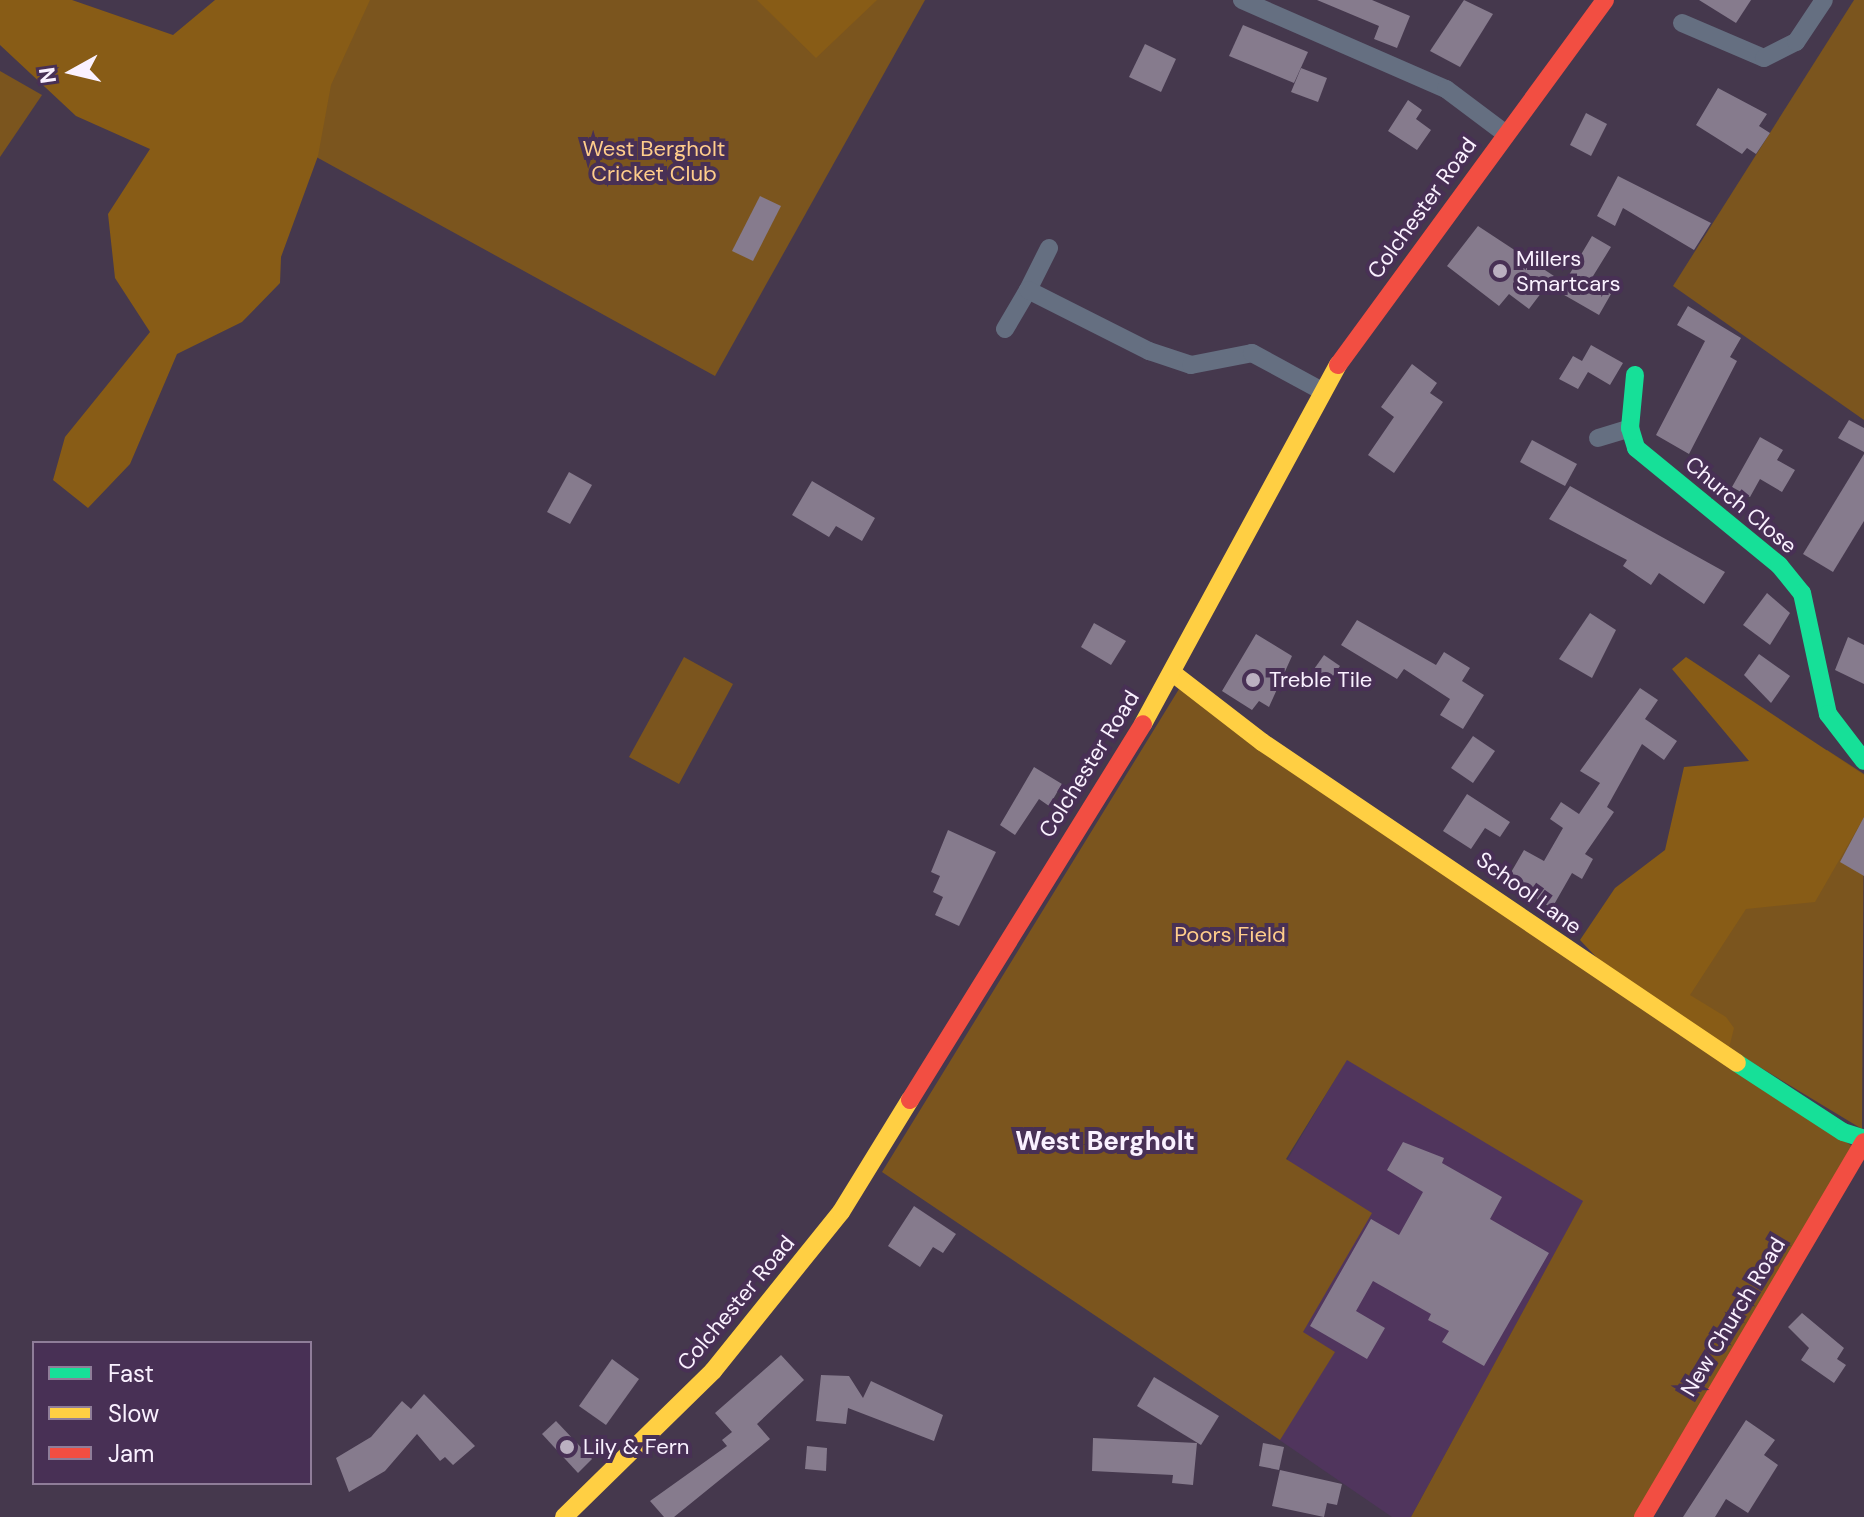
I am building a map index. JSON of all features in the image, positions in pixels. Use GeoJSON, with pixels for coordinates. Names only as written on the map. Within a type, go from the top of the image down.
{"type":"FeatureCollection","features":[{"type":"Feature","properties":{"kind":"main road","name":"Colchester Road"},"geometry":{"type":"LineString","coordinates":[[564,1517],[713,1371],[841,1212],[1174,674],[1322,391],[1605,0]]}},
{"type":"Feature","properties":{"kind":"main road"},"geometry":{"type":"LineString","coordinates":[[1630,428],[1635,375]]}},
{"type":"Feature","properties":{"kind":"main road","name":"Church Close"},"geometry":{"type":"LineString","coordinates":[[1630,428],[1636,448],[1779,565],[1802,593],[1828,714],[1864,761]]}},
{"type":"Feature","properties":{"kind":"main road","name":"School Lane"},"geometry":{"type":"LineString","coordinates":[[1174,674],[1262,742],[1480,885],[1583,962],[1843,1132],[1864,1141]]}},
{"type":"Feature","properties":{"kind":"main road","name":"New Church Road"},"geometry":{"type":"LineString","coordinates":[[1643,1517],[1864,1141]]}},
{"type":"Feature","properties":{"kind":"street"},"geometry":{"type":"LineString","coordinates":[[1242,0],[1446,89],[1506,134]]}},
{"type":"Feature","properties":{"kind":"street"},"geometry":{"type":"LineString","coordinates":[[1682,23],[1764,58],[1796,42],[1824,0]]}},
{"type":"Feature","properties":{"kind":"street"},"geometry":{"type":"LineString","coordinates":[[1005,329],[1049,248]]}},
{"type":"Feature","properties":{"kind":"street"},"geometry":{"type":"LineString","coordinates":[[1028,290],[1149,351],[1191,365],[1252,353],[1322,391]]}},
{"type":"Feature","properties":{"kind":"street"},"geometry":{"type":"LineString","coordinates":[[1598,438],[1630,428]]}},
{"type":"Feature","properties":{"kind":"shaded area"},"geometry":{"type":"Polygon","coordinates":[[[0,0],[72,0],[173,35],[215,0],[370,0],[331,85],[318,156],[281,257],[280,283],[242,322],[177,354],[130,464],[88,508],[53,480],[65,437],[150,332],[115,278],[108,214],[150,149],[76,116],[0,45],[0,0]]]}},
{"type":"Feature","properties":{"kind":"shaded area"},"geometry":{"type":"Polygon","coordinates":[[[757,0],[877,0],[816,58],[757,0]]]}},
{"type":"Feature","properties":{"kind":"shaded area"},"geometry":{"type":"Polygon","coordinates":[[[1686,657],[1864,775],[1864,817],[1815,902],[1746,909],[1690,995],[1726,1017],[1734,1028],[1729,1048],[1614,976],[1580,940],[1615,888],[1665,850],[1684,767],[1749,761],[1672,669],[1686,657]]]}},
{"type":"Feature","properties":{"kind":"shaded area"},"geometry":{"type":"Polygon","coordinates":[[[1347,1059],[1584,1200],[1411,1517],[1392,1517],[1167,1363],[1347,1059]]]}},
{"type":"Feature","properties":{"kind":"green space","name":"West Bergholt Cricket Club"},"geometry":{"type":"Polygon","coordinates":[[[248,0],[925,0],[715,376],[196,91],[248,0]]]}},
{"type":"Feature","properties":{"kind":"green space"},"geometry":{"type":"Polygon","coordinates":[[[1854,0],[1864,0],[1864,420],[1673,286],[1854,0]]]}},
{"type":"Feature","properties":{"kind":"green space"},"geometry":{"type":"Polygon","coordinates":[[[0,71],[42,95],[0,157],[0,71]]]}},
{"type":"Feature","properties":{"kind":"green space"},"geometry":{"type":"Polygon","coordinates":[[[684,657],[733,684],[679,784],[629,757],[684,657]]]}},
{"type":"Feature","properties":{"kind":"green space","name":"Poors Field"},"geometry":{"type":"Polygon","coordinates":[[[1179,689],[1852,1146],[1634,1517],[1411,1517],[1583,1201],[1347,1060],[1286,1159],[1372,1213],[1303,1332],[1335,1352],[1280,1440],[882,1172],[1179,689]]]}},
{"type":"Feature","properties":{"kind":"green space"},"geometry":{"type":"Polygon","coordinates":[[[1827,750],[1864,774],[1862,1129],[1672,1014],[1827,750]]]}},
{"type":"Feature","properties":{"kind":"building"},"geometry":{"type":"Polygon","coordinates":[[[1317,0],[1372,0],[1410,16],[1397,48],[1374,39],[1379,26],[1317,0]]]}},
{"type":"Feature","properties":{"kind":"building"},"geometry":{"type":"Polygon","coordinates":[[[1464,0],[1493,14],[1460,67],[1430,51],[1464,0]]]}},
{"type":"Feature","properties":{"kind":"building"},"geometry":{"type":"Polygon","coordinates":[[[1699,0],[1751,0],[1736,23],[1699,0]]]}},
{"type":"Feature","properties":{"kind":"building"},"geometry":{"type":"Polygon","coordinates":[[[1243,25],[1308,52],[1294,83],[1229,56],[1243,25]]]}},
{"type":"Feature","properties":{"kind":"building"},"geometry":{"type":"Polygon","coordinates":[[[1145,44],[1176,59],[1161,92],[1129,77],[1145,44]]]}},
{"type":"Feature","properties":{"kind":"building"},"geometry":{"type":"Polygon","coordinates":[[[1301,68],[1327,78],[1318,102],[1291,92],[1301,68]]]}},
{"type":"Feature","properties":{"kind":"building"},"geometry":{"type":"Polygon","coordinates":[[[1718,88],[1767,114],[1759,126],[1770,133],[1756,154],[1747,148],[1742,154],[1696,125],[1718,88]]]}},
{"type":"Feature","properties":{"kind":"building"},"geometry":{"type":"Polygon","coordinates":[[[1408,100],[1422,110],[1416,119],[1431,130],[1417,150],[1388,131],[1408,100]]]}},
{"type":"Feature","properties":{"kind":"building"},"geometry":{"type":"Polygon","coordinates":[[[1586,113],[1607,124],[1591,156],[1570,145],[1586,113]]]}},
{"type":"Feature","properties":{"kind":"building"},"geometry":{"type":"Polygon","coordinates":[[[1618,176],[1711,223],[1694,250],[1623,208],[1615,226],[1597,216],[1618,176]]]}},
{"type":"Feature","properties":{"kind":"building"},"geometry":{"type":"Polygon","coordinates":[[[760,196],[781,206],[753,261],[732,251],[760,196]]]}},
{"type":"Feature","properties":{"kind":"building","name":"Millers Smartcars"},"geometry":{"type":"Polygon","coordinates":[[[1478,226],[1554,276],[1529,309],[1509,294],[1499,306],[1447,266],[1478,226]]]}},
{"type":"Feature","properties":{"kind":"building"},"geometry":{"type":"Polygon","coordinates":[[[1592,236],[1611,247],[1590,281],[1611,294],[1599,315],[1559,292],[1592,236]]]}},
{"type":"Feature","properties":{"kind":"building"},"geometry":{"type":"Polygon","coordinates":[[[1688,306],[1741,338],[1730,357],[1737,361],[1689,454],[1656,435],[1705,341],[1677,325],[1688,306]]]}},
{"type":"Feature","properties":{"kind":"building"},"geometry":{"type":"Polygon","coordinates":[[[1591,345],[1623,363],[1610,385],[1588,372],[1578,389],[1559,379],[1573,356],[1582,361],[1591,345]]]}},
{"type":"Feature","properties":{"kind":"building"},"geometry":{"type":"Polygon","coordinates":[[[1412,364],[1437,383],[1430,393],[1443,402],[1394,473],[1368,455],[1394,417],[1381,407],[1412,364]]]}},
{"type":"Feature","properties":{"kind":"building"},"geometry":{"type":"Polygon","coordinates":[[[1849,420],[1864,428],[1864,452],[1838,438],[1849,420]]]}},
{"type":"Feature","properties":{"kind":"building"},"geometry":{"type":"Polygon","coordinates":[[[1760,437],[1783,450],[1777,460],[1795,470],[1782,492],[1760,479],[1750,497],[1732,487],[1760,437]]]}},
{"type":"Feature","properties":{"kind":"building"},"geometry":{"type":"Polygon","coordinates":[[[1532,440],[1577,464],[1565,486],[1520,462],[1532,440]]]}},
{"type":"Feature","properties":{"kind":"building"},"geometry":{"type":"Polygon","coordinates":[[[1864,454],[1864,521],[1833,572],[1803,554],[1864,454]]]}},
{"type":"Feature","properties":{"kind":"building"},"geometry":{"type":"Polygon","coordinates":[[[569,472],[592,485],[570,524],[547,512],[569,472]]]}},
{"type":"Feature","properties":{"kind":"building"},"geometry":{"type":"Polygon","coordinates":[[[812,481],[875,518],[862,541],[836,526],[829,537],[792,515],[812,481]]]}},
{"type":"Feature","properties":{"kind":"building"},"geometry":{"type":"Polygon","coordinates":[[[1570,486],[1725,572],[1704,604],[1659,573],[1651,585],[1623,566],[1627,560],[1549,519],[1570,486]]]}},
{"type":"Feature","properties":{"kind":"building"},"geometry":{"type":"Polygon","coordinates":[[[1767,593],[1790,613],[1770,645],[1743,625],[1767,593]]]}},
{"type":"Feature","properties":{"kind":"building"},"geometry":{"type":"Polygon","coordinates":[[[1590,613],[1616,630],[1592,678],[1559,659],[1590,613]]]}},
{"type":"Feature","properties":{"kind":"building"},"geometry":{"type":"Polygon","coordinates":[[[1357,620],[1436,665],[1444,652],[1470,668],[1462,681],[1484,695],[1463,729],[1440,715],[1450,699],[1404,669],[1397,679],[1341,645],[1357,620]]]}},
{"type":"Feature","properties":{"kind":"building"},"geometry":{"type":"Polygon","coordinates":[[[1094,623],[1126,641],[1111,665],[1081,647],[1094,623]]]}},
{"type":"Feature","properties":{"kind":"building","name":"Treble Tile"},"geometry":{"type":"Polygon","coordinates":[[[1256,634],[1292,656],[1269,707],[1259,701],[1252,710],[1222,691],[1256,634]]]}},
{"type":"Feature","properties":{"kind":"building"},"geometry":{"type":"Polygon","coordinates":[[[1848,637],[1864,645],[1864,684],[1835,670],[1848,637]]]}},
{"type":"Feature","properties":{"kind":"building"},"geometry":{"type":"Polygon","coordinates":[[[1759,654],[1790,676],[1771,703],[1744,675],[1759,654]]]}},
{"type":"Feature","properties":{"kind":"building"},"geometry":{"type":"Polygon","coordinates":[[[1324,655],[1340,666],[1328,683],[1312,672],[1324,655]]]}},
{"type":"Feature","properties":{"kind":"building"},"geometry":{"type":"Polygon","coordinates":[[[1640,688],[1658,700],[1645,719],[1677,741],[1664,760],[1642,744],[1607,807],[1614,812],[1585,854],[1593,859],[1582,879],[1572,873],[1552,908],[1506,881],[1524,850],[1544,861],[1563,828],[1550,819],[1561,802],[1579,814],[1600,783],[1580,771],[1640,688]]]}},
{"type":"Feature","properties":{"kind":"building"},"geometry":{"type":"Polygon","coordinates":[[[1473,736],[1495,751],[1473,783],[1451,768],[1473,736]]]}},
{"type":"Feature","properties":{"kind":"building"},"geometry":{"type":"Polygon","coordinates":[[[1034,767],[1062,784],[1049,806],[1039,799],[1015,835],[1000,825],[1034,767]]]}},
{"type":"Feature","properties":{"kind":"building"},"geometry":{"type":"Polygon","coordinates":[[[1467,794],[1510,822],[1500,837],[1485,828],[1471,849],[1443,831],[1467,794]]]}},
{"type":"Feature","properties":{"kind":"building"},"geometry":{"type":"Polygon","coordinates":[[[1864,817],[1864,876],[1840,862],[1864,817]]]}},
{"type":"Feature","properties":{"kind":"building"},"geometry":{"type":"Polygon","coordinates":[[[948,830],[996,852],[959,926],[935,915],[943,897],[933,892],[940,876],[931,872],[948,830]]]}},
{"type":"Feature","properties":{"kind":"building"},"geometry":{"type":"Polygon","coordinates":[[[1403,1142],[1444,1158],[1442,1163],[1502,1197],[1490,1219],[1549,1253],[1484,1366],[1442,1342],[1449,1331],[1428,1320],[1431,1314],[1373,1281],[1356,1311],[1385,1328],[1367,1359],[1310,1326],[1371,1219],[1399,1235],[1423,1192],[1387,1170],[1403,1142]]]}},
{"type":"Feature","properties":{"kind":"building"},"geometry":{"type":"Polygon","coordinates":[[[914,1206],[956,1234],[943,1253],[933,1247],[920,1267],[888,1246],[914,1206]]]}},
{"type":"Feature","properties":{"kind":"building"},"geometry":{"type":"Polygon","coordinates":[[[1802,1313],[1844,1348],[1837,1359],[1846,1365],[1834,1383],[1801,1360],[1809,1348],[1788,1327],[1802,1313]]]}},
{"type":"Feature","properties":{"kind":"building"},"geometry":{"type":"Polygon","coordinates":[[[781,1355],[804,1380],[757,1424],[770,1439],[674,1517],[664,1517],[650,1501],[727,1446],[722,1440],[732,1432],[715,1413],[781,1355]]]}},
{"type":"Feature","properties":{"kind":"building"},"geometry":{"type":"Polygon","coordinates":[[[612,1359],[639,1379],[606,1425],[579,1406],[612,1359]]]}},
{"type":"Feature","properties":{"kind":"building"},"geometry":{"type":"Polygon","coordinates":[[[821,1375],[849,1376],[863,1398],[871,1381],[943,1415],[934,1441],[848,1408],[846,1424],[816,1421],[821,1375]]]}},
{"type":"Feature","properties":{"kind":"building"},"geometry":{"type":"Polygon","coordinates":[[[1154,1377],[1219,1416],[1201,1445],[1137,1406],[1154,1377]]]}},
{"type":"Feature","properties":{"kind":"building"},"geometry":{"type":"Polygon","coordinates":[[[424,1394],[475,1446],[453,1465],[445,1457],[440,1461],[417,1434],[385,1471],[349,1492],[336,1458],[371,1437],[402,1401],[411,1409],[424,1394]]]}},
{"type":"Feature","properties":{"kind":"building"},"geometry":{"type":"Polygon","coordinates":[[[1746,1420],[1775,1440],[1764,1455],[1778,1465],[1748,1513],[1726,1499],[1715,1517],[1683,1517],[1746,1420]]]}},
{"type":"Feature","properties":{"kind":"building","name":"Lily & Fern"},"geometry":{"type":"Polygon","coordinates":[[[556,1421],[592,1459],[578,1473],[542,1434],[556,1421]]]}},
{"type":"Feature","properties":{"kind":"building"},"geometry":{"type":"Polygon","coordinates":[[[1093,1438],[1197,1443],[1193,1485],[1172,1483],[1173,1475],[1092,1471],[1093,1438]]]}},
{"type":"Feature","properties":{"kind":"building"},"geometry":{"type":"Polygon","coordinates":[[[1263,1443],[1284,1447],[1279,1470],[1259,1466],[1263,1443]]]}},
{"type":"Feature","properties":{"kind":"building"},"geometry":{"type":"Polygon","coordinates":[[[807,1446],[827,1448],[826,1471],[805,1469],[807,1446]]]}},
{"type":"Feature","properties":{"kind":"building"},"geometry":{"type":"Polygon","coordinates":[[[1280,1470],[1342,1484],[1337,1505],[1327,1503],[1324,1517],[1272,1506],[1280,1470]]]}},
{"type":"Feature","properties":{"kind":"traffic: fast"},"geometry":{"type":"LineString","coordinates":[[1635,375],[1630,428],[1636,448],[1779,565],[1802,593],[1828,714],[1864,761]]}},
{"type":"Feature","properties":{"kind":"traffic: fast"},"geometry":{"type":"LineString","coordinates":[[1737,1063],[1843,1132],[1864,1139]]}},
{"type":"Feature","properties":{"kind":"traffic: slow"},"geometry":{"type":"LineString","coordinates":[[1143,724],[1338,365]]}},
{"type":"Feature","properties":{"kind":"traffic: slow"},"geometry":{"type":"LineString","coordinates":[[1174,674],[1262,742],[1737,1063]]}},
{"type":"Feature","properties":{"kind":"traffic: slow"},"geometry":{"type":"LineString","coordinates":[[564,1517],[713,1371],[841,1212],[910,1100]]}},
{"type":"Feature","properties":{"kind":"traffic: jam"},"geometry":{"type":"LineString","coordinates":[[1338,365],[1605,0]]}},
{"type":"Feature","properties":{"kind":"traffic: jam"},"geometry":{"type":"LineString","coordinates":[[910,1100],[1143,724]]}},
{"type":"Feature","properties":{"kind":"traffic: jam"},"geometry":{"type":"LineString","coordinates":[[1643,1517],[1864,1142]]}},
{"type":"Feature","properties":{"kind":"place","name":"Millers Smartcars"},"geometry":{"type":"Point","coordinates":[1500,271]}},
{"type":"Feature","properties":{"kind":"place","name":"Treble Tile"},"geometry":{"type":"Point","coordinates":[1253,680]}},
{"type":"Feature","properties":{"kind":"place","name":"Lily & Fern"},"geometry":{"type":"Point","coordinates":[567,1447]}},
{"type":"Feature","properties":{"kind":"district","name":"West Bergholt"},"geometry":{"type":"Point","coordinates":[1105,1142]}}]}
